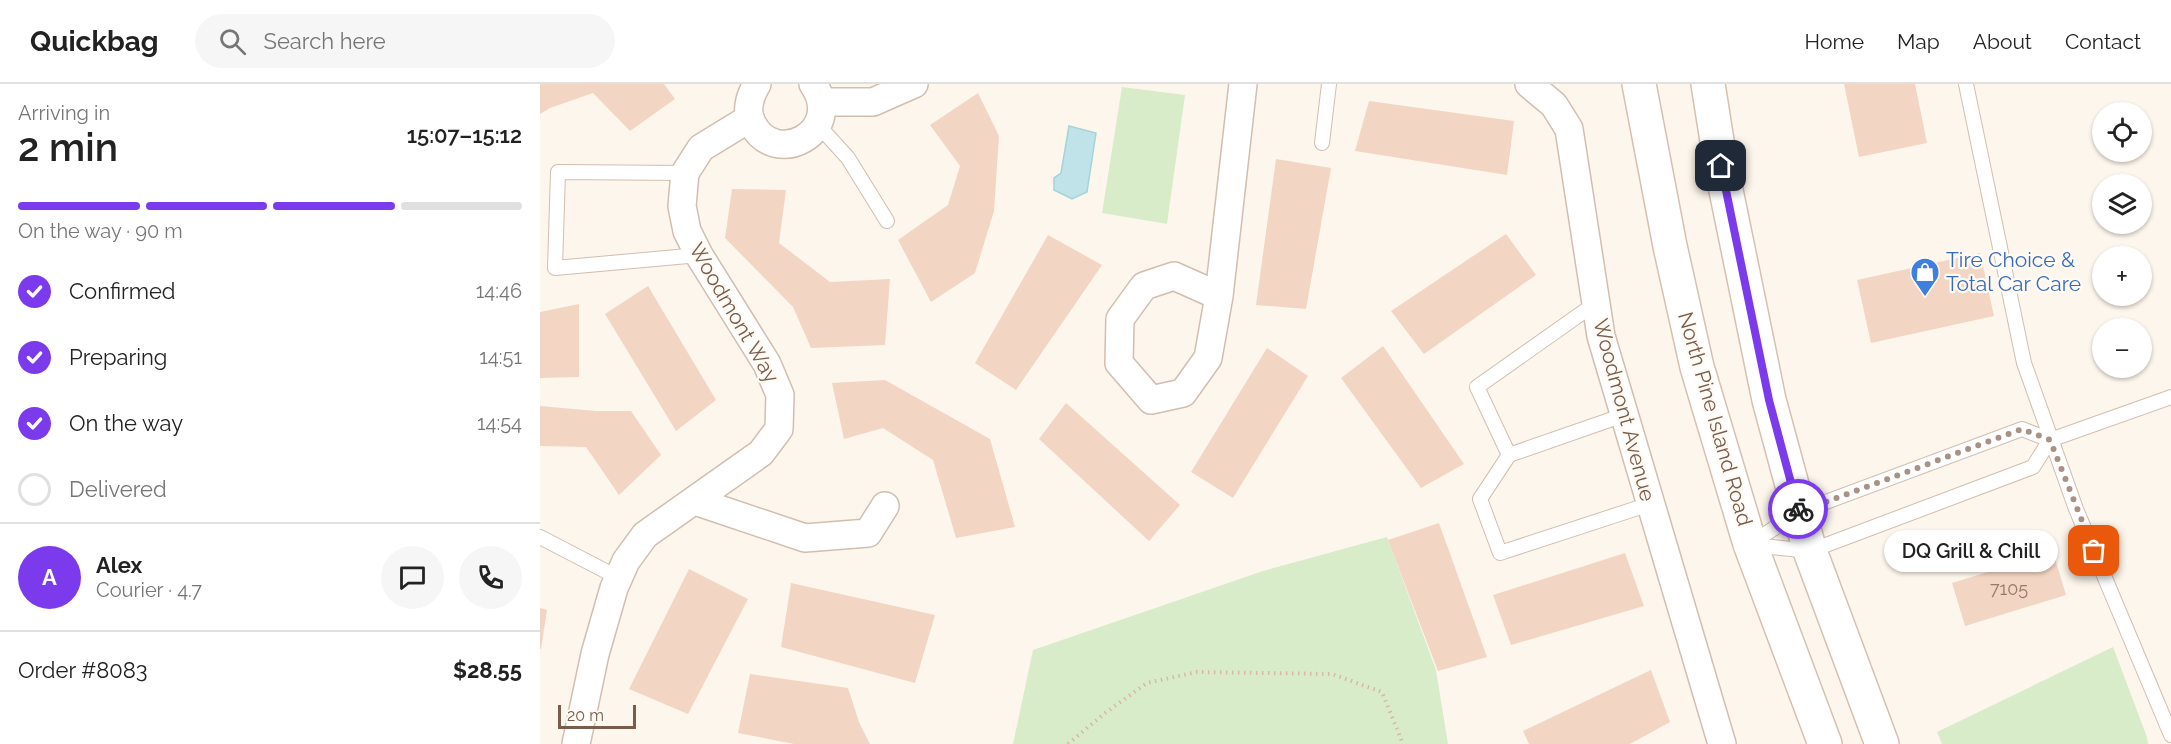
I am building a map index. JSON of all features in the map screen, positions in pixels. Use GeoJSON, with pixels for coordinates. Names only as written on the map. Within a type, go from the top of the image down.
{"type":"FeatureCollection","features":[{"type":"Feature","properties":{"kind":"main road","name":"North Pine Island Road"},"geometry":{"type":"LineString","coordinates":[[1639,84],[1670,246],[1697,366],[1750,544],[1825,744]]}},
{"type":"Feature","properties":{"kind":"main road"},"geometry":{"type":"LineString","coordinates":[[1708,84],[1721,166],[1769,400],[1810,551],[1882,744]]}},
{"type":"Feature","properties":{"kind":"street"},"geometry":{"type":"LineString","coordinates":[[757,84],[751,93],[748,106],[750,118],[755,129],[764,138],[776,144],[801,141],[811,134],[818,104],[873,102],[914,84]]}},
{"type":"Feature","properties":{"kind":"street"},"geometry":{"type":"LineString","coordinates":[[1219,296],[1174,276],[1144,286],[1120,319],[1119,363],[1151,400],[1182,393],[1208,358],[1219,296],[1243,84]]}},
{"type":"Feature","properties":{"kind":"street","name":"Woodmont Avenue"},"geometry":{"type":"LineString","coordinates":[[1529,84],[1554,105],[1569,129],[1601,336],[1722,744]]}},
{"type":"Feature","properties":{"kind":"street","name":"Woodmont Way"},"geometry":{"type":"LineString","coordinates":[[576,744],[595,654],[618,578],[626,561],[645,534],[761,453],[779,429],[780,395],[767,364],[699,255],[687,231],[682,206],[686,173],[701,148],[750,118]]}},
{"type":"Feature","properties":{"kind":"street"},"geometry":{"type":"LineString","coordinates":[[695,501],[805,538],[868,533],[885,506]]}},
{"type":"Feature","properties":{"kind":"lane"},"geometry":{"type":"LineString","coordinates":[[1322,144],[1329,84]]}},
{"type":"Feature","properties":{"kind":"lane"},"geometry":{"type":"LineString","coordinates":[[1966,84],[2024,363],[2050,440],[2081,519],[2171,735]]}},
{"type":"Feature","properties":{"kind":"lane"},"geometry":{"type":"LineString","coordinates":[[818,104],[887,221]]}},
{"type":"Feature","properties":{"kind":"lane"},"geometry":{"type":"LineString","coordinates":[[686,173],[558,172],[555,268],[699,255]]}},
{"type":"Feature","properties":{"kind":"lane"},"geometry":{"type":"LineString","coordinates":[[1509,454],[1477,387],[1596,303]]}},
{"type":"Feature","properties":{"kind":"lane"},"geometry":{"type":"LineString","coordinates":[[1750,544],[1810,551],[2033,467],[2050,440],[2171,397]]}},
{"type":"Feature","properties":{"kind":"lane"},"geometry":{"type":"LineString","coordinates":[[1624,415],[1509,454],[1480,500],[1500,553],[1650,504]]}},
{"type":"Feature","properties":{"kind":"lane"},"geometry":{"type":"LineString","coordinates":[[1750,544],[1799,512],[2022,429],[2050,440]]}},
{"type":"Feature","properties":{"kind":"lane"},"geometry":{"type":"LineString","coordinates":[[540,537],[618,578]]}},
{"type":"Feature","properties":{"kind":"path"},"geometry":{"type":"LineString","coordinates":[[1068,744],[1105,713],[1147,683],[1197,672],[1332,674],[1382,692],[1402,744]]}},
{"type":"Feature","properties":{"kind":"green space"},"geometry":{"type":"Polygon","coordinates":[[[1122,87],[1185,95],[1167,224],[1102,213],[1122,87]]]}},
{"type":"Feature","properties":{"kind":"green space"},"geometry":{"type":"Polygon","coordinates":[[[1387,537],[1436,670],[1448,744],[1013,744],[1033,650],[1263,571],[1387,537]]]}},
{"type":"Feature","properties":{"kind":"green space"},"geometry":{"type":"Polygon","coordinates":[[[2113,647],[2148,744],[1942,744],[1937,732],[2113,647]]]}},
{"type":"Feature","properties":{"kind":"water"},"geometry":{"type":"Polygon","coordinates":[[[1069,126],[1096,133],[1087,192],[1072,199],[1054,190],[1054,178],[1061,173],[1069,126]]]}},
{"type":"Feature","properties":{"kind":"building"},"geometry":{"type":"Polygon","coordinates":[[[540,84],[664,84],[675,99],[630,131],[593,93],[550,108],[540,114],[540,84]]]}},
{"type":"Feature","properties":{"kind":"building"},"geometry":{"type":"Polygon","coordinates":[[[1844,84],[1915,84],[1927,143],[1859,157],[1844,84]]]}},
{"type":"Feature","properties":{"kind":"building"},"geometry":{"type":"Polygon","coordinates":[[[978,93],[999,136],[994,211],[975,273],[931,302],[898,240],[948,205],[960,166],[930,125],[978,93]]]}},
{"type":"Feature","properties":{"kind":"building"},"geometry":{"type":"Polygon","coordinates":[[[1369,101],[1514,121],[1507,175],[1355,151],[1369,101]]]}},
{"type":"Feature","properties":{"kind":"building"},"geometry":{"type":"Polygon","coordinates":[[[1276,159],[1331,168],[1306,309],[1256,305],[1276,159]]]}},
{"type":"Feature","properties":{"kind":"building"},"geometry":{"type":"Polygon","coordinates":[[[732,189],[786,190],[779,243],[830,282],[890,279],[885,345],[811,348],[793,307],[725,238],[732,189]]]}},
{"type":"Feature","properties":{"kind":"building"},"geometry":{"type":"Polygon","coordinates":[[[1506,234],[1536,275],[1424,354],[1391,311],[1506,234]]]}},
{"type":"Feature","properties":{"kind":"building"},"geometry":{"type":"Polygon","coordinates":[[[1048,235],[1102,265],[1016,390],[975,363],[1048,235]]]}},
{"type":"Feature","properties":{"kind":"building","name":"Tire Choice & Total Car Care"},"geometry":{"type":"Polygon","coordinates":[[[1980,253],[1994,316],[1871,343],[1857,280],[1980,253]]]}},
{"type":"Feature","properties":{"kind":"building"},"geometry":{"type":"Polygon","coordinates":[[[648,286],[716,400],[676,431],[605,314],[648,286]]]}},
{"type":"Feature","properties":{"kind":"building"},"geometry":{"type":"Polygon","coordinates":[[[579,304],[579,377],[540,378],[540,312],[579,304]]]}},
{"type":"Feature","properties":{"kind":"building"},"geometry":{"type":"Polygon","coordinates":[[[1383,346],[1464,464],[1421,488],[1341,378],[1383,346]]]}},
{"type":"Feature","properties":{"kind":"building"},"geometry":{"type":"Polygon","coordinates":[[[1267,348],[1308,376],[1233,498],[1191,472],[1267,348]]]}},
{"type":"Feature","properties":{"kind":"building"},"geometry":{"type":"Polygon","coordinates":[[[885,380],[990,439],[1015,527],[956,538],[933,460],[883,428],[844,439],[832,383],[885,380]]]}},
{"type":"Feature","properties":{"kind":"building"},"geometry":{"type":"Polygon","coordinates":[[[1066,403],[1180,505],[1149,541],[1039,439],[1066,403]]]}},
{"type":"Feature","properties":{"kind":"building"},"geometry":{"type":"Polygon","coordinates":[[[540,406],[596,411],[631,411],[661,455],[619,495],[586,447],[540,446],[540,406]]]}},
{"type":"Feature","properties":{"kind":"building"},"geometry":{"type":"Polygon","coordinates":[[[1439,523],[1487,657],[1438,671],[1388,540],[1439,523]]]}},
{"type":"Feature","properties":{"kind":"building"},"geometry":{"type":"Polygon","coordinates":[[[2053,552],[2066,595],[1965,626],[1952,583],[2053,552]]]}},
{"type":"Feature","properties":{"kind":"building"},"geometry":{"type":"Polygon","coordinates":[[[1625,553],[1644,606],[1511,645],[1493,595],[1625,553]]]}},
{"type":"Feature","properties":{"kind":"building"},"geometry":{"type":"Polygon","coordinates":[[[689,569],[748,599],[688,714],[629,689],[689,569]]]}},
{"type":"Feature","properties":{"kind":"building"},"geometry":{"type":"Polygon","coordinates":[[[791,583],[935,615],[915,683],[781,647],[791,583]]]}},
{"type":"Feature","properties":{"kind":"building"},"geometry":{"type":"Polygon","coordinates":[[[540,608],[547,610],[541,649],[540,649],[540,608]]]}},
{"type":"Feature","properties":{"kind":"building"},"geometry":{"type":"Polygon","coordinates":[[[1651,670],[1670,722],[1630,744],[1529,744],[1523,731],[1651,670]]]}},
{"type":"Feature","properties":{"kind":"building"},"geometry":{"type":"Polygon","coordinates":[[[750,674],[848,688],[859,722],[870,744],[794,744],[738,733],[750,674]]]}},
{"type":"Feature","properties":{"kind":"way so far"},"geometry":{"type":"LineString","coordinates":[[1798,509],[1799,512],[2022,429],[2050,440],[2094,551]]}},
{"type":"Feature","properties":{"kind":"place","name":"Tire Choice & Total Car Care"},"geometry":{"type":"Point","coordinates":[1925,298]}},
{"type":"Feature","properties":{"kind":"place","name":"DQ Grill & Chill"},"geometry":{"type":"Point","coordinates":[2094,551]}},
{"type":"Feature","properties":{"kind":"route"},"geometry":{"type":"LineString","coordinates":[[1721,166],[1769,400],[1798,509]]}}]}
